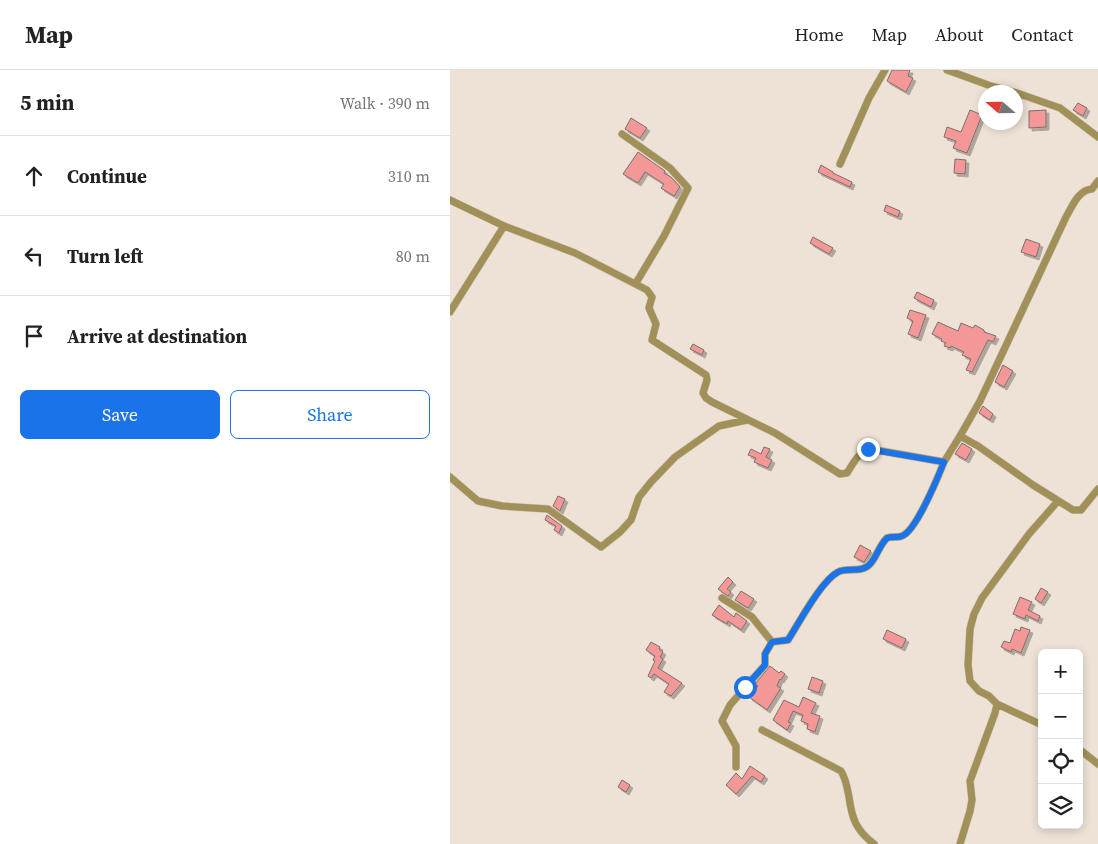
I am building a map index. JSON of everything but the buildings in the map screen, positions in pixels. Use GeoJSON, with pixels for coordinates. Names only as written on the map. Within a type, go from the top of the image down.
{"type":"FeatureCollection","features":[{"type":"Feature","properties":{"kind":"street"},"geometry":{"type":"LineString","coordinates":[[840,164],[869,98],[885,70]]}},
{"type":"Feature","properties":{"kind":"street"},"geometry":{"type":"LineString","coordinates":[[947,70],[1060,108],[1098,137]]}},
{"type":"Feature","properties":{"kind":"street"},"geometry":{"type":"LineString","coordinates":[[622,134],[670,168],[688,188],[664,236],[636,283]]}},
{"type":"Feature","properties":{"kind":"street"},"geometry":{"type":"LineString","coordinates":[[772,642],[788,640],[821,588],[836,572],[862,569],[868,566],[887,538],[906,534],[922,510],[944,462],[980,400],[1066,217],[1082,193],[1092,189],[1098,181]]}},
{"type":"Feature","properties":{"kind":"street"},"geometry":{"type":"LineString","coordinates":[[450,200],[504,226],[575,253],[636,283],[651,294],[649,308],[656,324],[652,340],[706,375],[703,393],[706,398],[775,433],[840,474],[845,474],[863,451],[870,449],[944,462]]}},
{"type":"Feature","properties":{"kind":"street"},"geometry":{"type":"LineString","coordinates":[[450,312],[504,226]]}},
{"type":"Feature","properties":{"kind":"street"},"geometry":{"type":"LineString","coordinates":[[450,477],[478,501],[502,506],[548,509],[601,547],[620,532],[631,520],[639,497],[650,482],[675,457],[719,426],[747,420]]}},
{"type":"Feature","properties":{"kind":"street"},"geometry":{"type":"LineString","coordinates":[[960,436],[1073,510],[1081,510],[1098,489]]}},
{"type":"Feature","properties":{"kind":"street"},"geometry":{"type":"LineString","coordinates":[[1038,723],[997,704],[990,696],[979,692],[970,681],[968,665],[970,629],[982,598],[1029,534],[1058,501]]}},
{"type":"Feature","properties":{"kind":"street"},"geometry":{"type":"LineString","coordinates":[[722,598],[752,617],[772,642]]}},
{"type":"Feature","properties":{"kind":"street"},"geometry":{"type":"LineString","coordinates":[[736,767],[736,746],[722,720],[730,705],[765,665],[765,654],[772,642]]}},
{"type":"Feature","properties":{"kind":"street"},"geometry":{"type":"LineString","coordinates":[[960,844],[972,800],[970,781],[996,714],[997,704]]}},
{"type":"Feature","properties":{"kind":"street"},"geometry":{"type":"LineString","coordinates":[[762,730],[841,771],[845,777],[855,826],[863,836],[874,844]]}},
{"type":"Feature","properties":{"kind":"street"},"geometry":{"type":"LineString","coordinates":[[1083,752],[1098,764]]}},
{"type":"Feature","properties":{"kind":"route"},"geometry":{"type":"LineString","coordinates":[[745,687],[765,665],[765,654],[772,642],[788,640],[821,588],[836,572],[862,569],[868,566],[887,538],[906,534],[918,518],[944,462],[868,449]]}}]}
